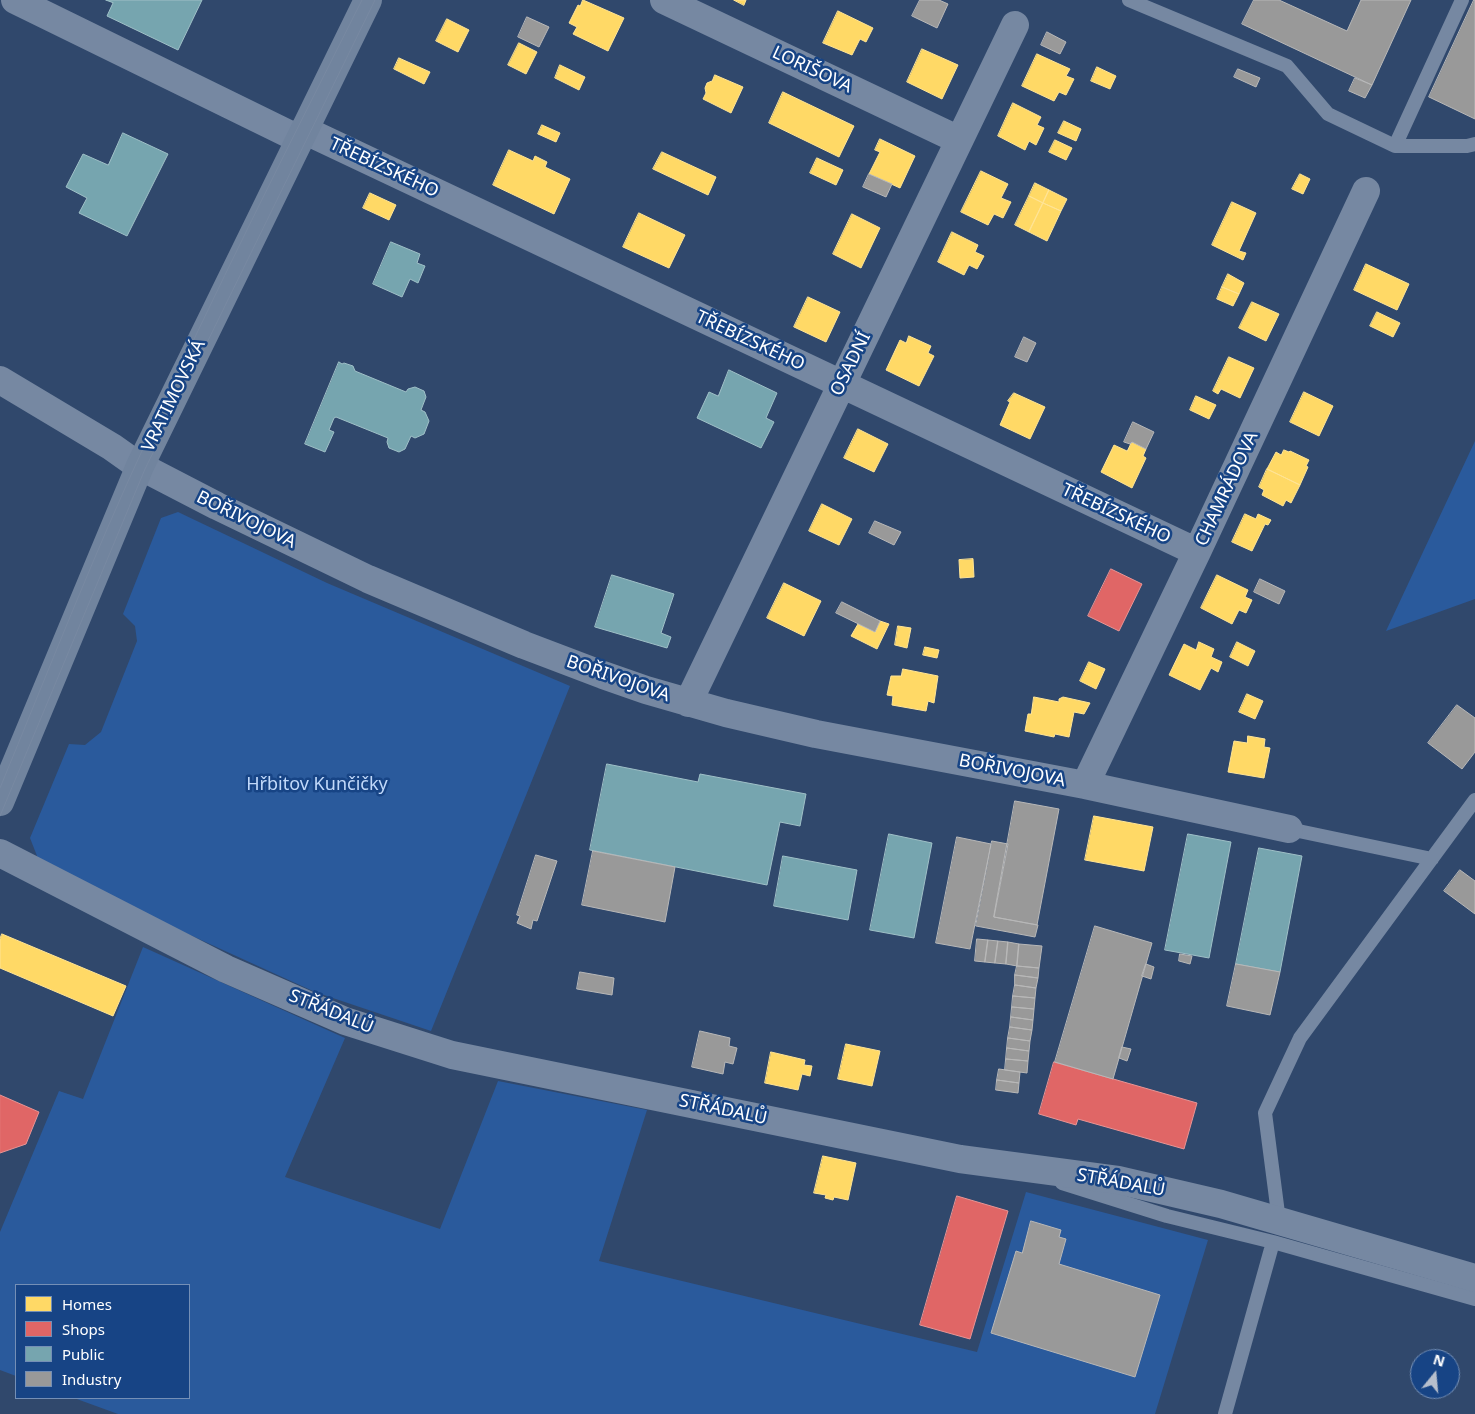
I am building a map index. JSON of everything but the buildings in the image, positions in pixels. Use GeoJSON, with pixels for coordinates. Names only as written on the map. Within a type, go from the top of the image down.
{"type":"FeatureCollection","features":[{"type":"Feature","properties":{"kind":"street","name":"TŘEBÍZSKÉHO"},"geometry":{"type":"LineString","coordinates":[[15,0],[841,384],[1197,552]]}},
{"type":"Feature","properties":{"kind":"street","name":"VRATIMOVSKÁ"},"geometry":{"type":"LineString","coordinates":[[0,802],[140,466],[368,0]]}},
{"type":"Feature","properties":{"kind":"street","name":"LORIŠOVA"},"geometry":{"type":"LineString","coordinates":[[664,0],[959,140]]}},
{"type":"Feature","properties":{"kind":"street","name":"OSADNÍ"},"geometry":{"type":"LineString","coordinates":[[688,703],[1015,25]]}},
{"type":"Feature","properties":{"kind":"street","name":"CHAMRÁDOVA"},"geometry":{"type":"LineString","coordinates":[[1085,785],[1197,552],[1366,191]]}},
{"type":"Feature","properties":{"kind":"street","name":"BOŘIVOJOVA"},"geometry":{"type":"LineString","coordinates":[[0,380],[112,447],[140,466],[368,580],[524,645],[603,675],[688,703],[816,734],[1085,785],[1289,829]]}},
{"type":"Feature","properties":{"kind":"street","name":"STŘÁDALŮ"},"geometry":{"type":"LineString","coordinates":[[0,853],[226,969],[345,1020],[452,1055],[960,1159],[1118,1180],[1221,1204],[1276,1232],[1475,1278]]}},
{"type":"Feature","properties":{"kind":"lane"},"geometry":{"type":"LineString","coordinates":[[1129,0],[1287,66],[1328,114],[1395,146],[1467,146],[1475,144]]}},
{"type":"Feature","properties":{"kind":"lane"},"geometry":{"type":"LineString","coordinates":[[1395,146],[1462,0]]}},
{"type":"Feature","properties":{"kind":"lane"},"geometry":{"type":"LineString","coordinates":[[1225,1414],[1276,1232],[1265,1113],[1300,1038],[1475,800]]}},
{"type":"Feature","properties":{"kind":"lane"},"geometry":{"type":"LineString","coordinates":[[1289,829],[1432,859]]}},
{"type":"Feature","properties":{"kind":"lane"},"geometry":{"type":"LineString","coordinates":[[1276,1232],[1475,1299]]}},
{"type":"Feature","properties":{"kind":"green space"},"geometry":{"type":"Polygon","coordinates":[[[1475,441],[1475,599],[1386,631],[1475,441]]]}},
{"type":"Feature","properties":{"kind":"green space","name":"Hřbitov Kunčičky"},"geometry":{"type":"Polygon","coordinates":[[[178,512],[327,583],[570,686],[431,1031],[315,992],[155,919],[39,861],[30,838],[69,744],[85,745],[101,732],[137,641],[135,626],[123,614],[161,518],[178,512]]]}},
{"type":"Feature","properties":{"kind":"green space"},"geometry":{"type":"Polygon","coordinates":[[[143,947],[345,1038],[285,1177],[440,1229],[498,1081],[647,1110],[599,1261],[977,1352],[1026,1192],[1208,1240],[1155,1414],[118,1414],[77,1399],[190,1399],[190,1284],[15,1284],[15,1376],[0,1370],[0,1232],[59,1091],[83,1099],[143,947]]]}},
{"type":"Feature","properties":{"kind":"tram line"},"geometry":{"type":"LineString","coordinates":[[0,788],[126,485],[225,275],[362,0]]}},
{"type":"Feature","properties":{"kind":"tram line"},"geometry":{"type":"LineString","coordinates":[[0,816],[145,469],[375,0]]}}]}
